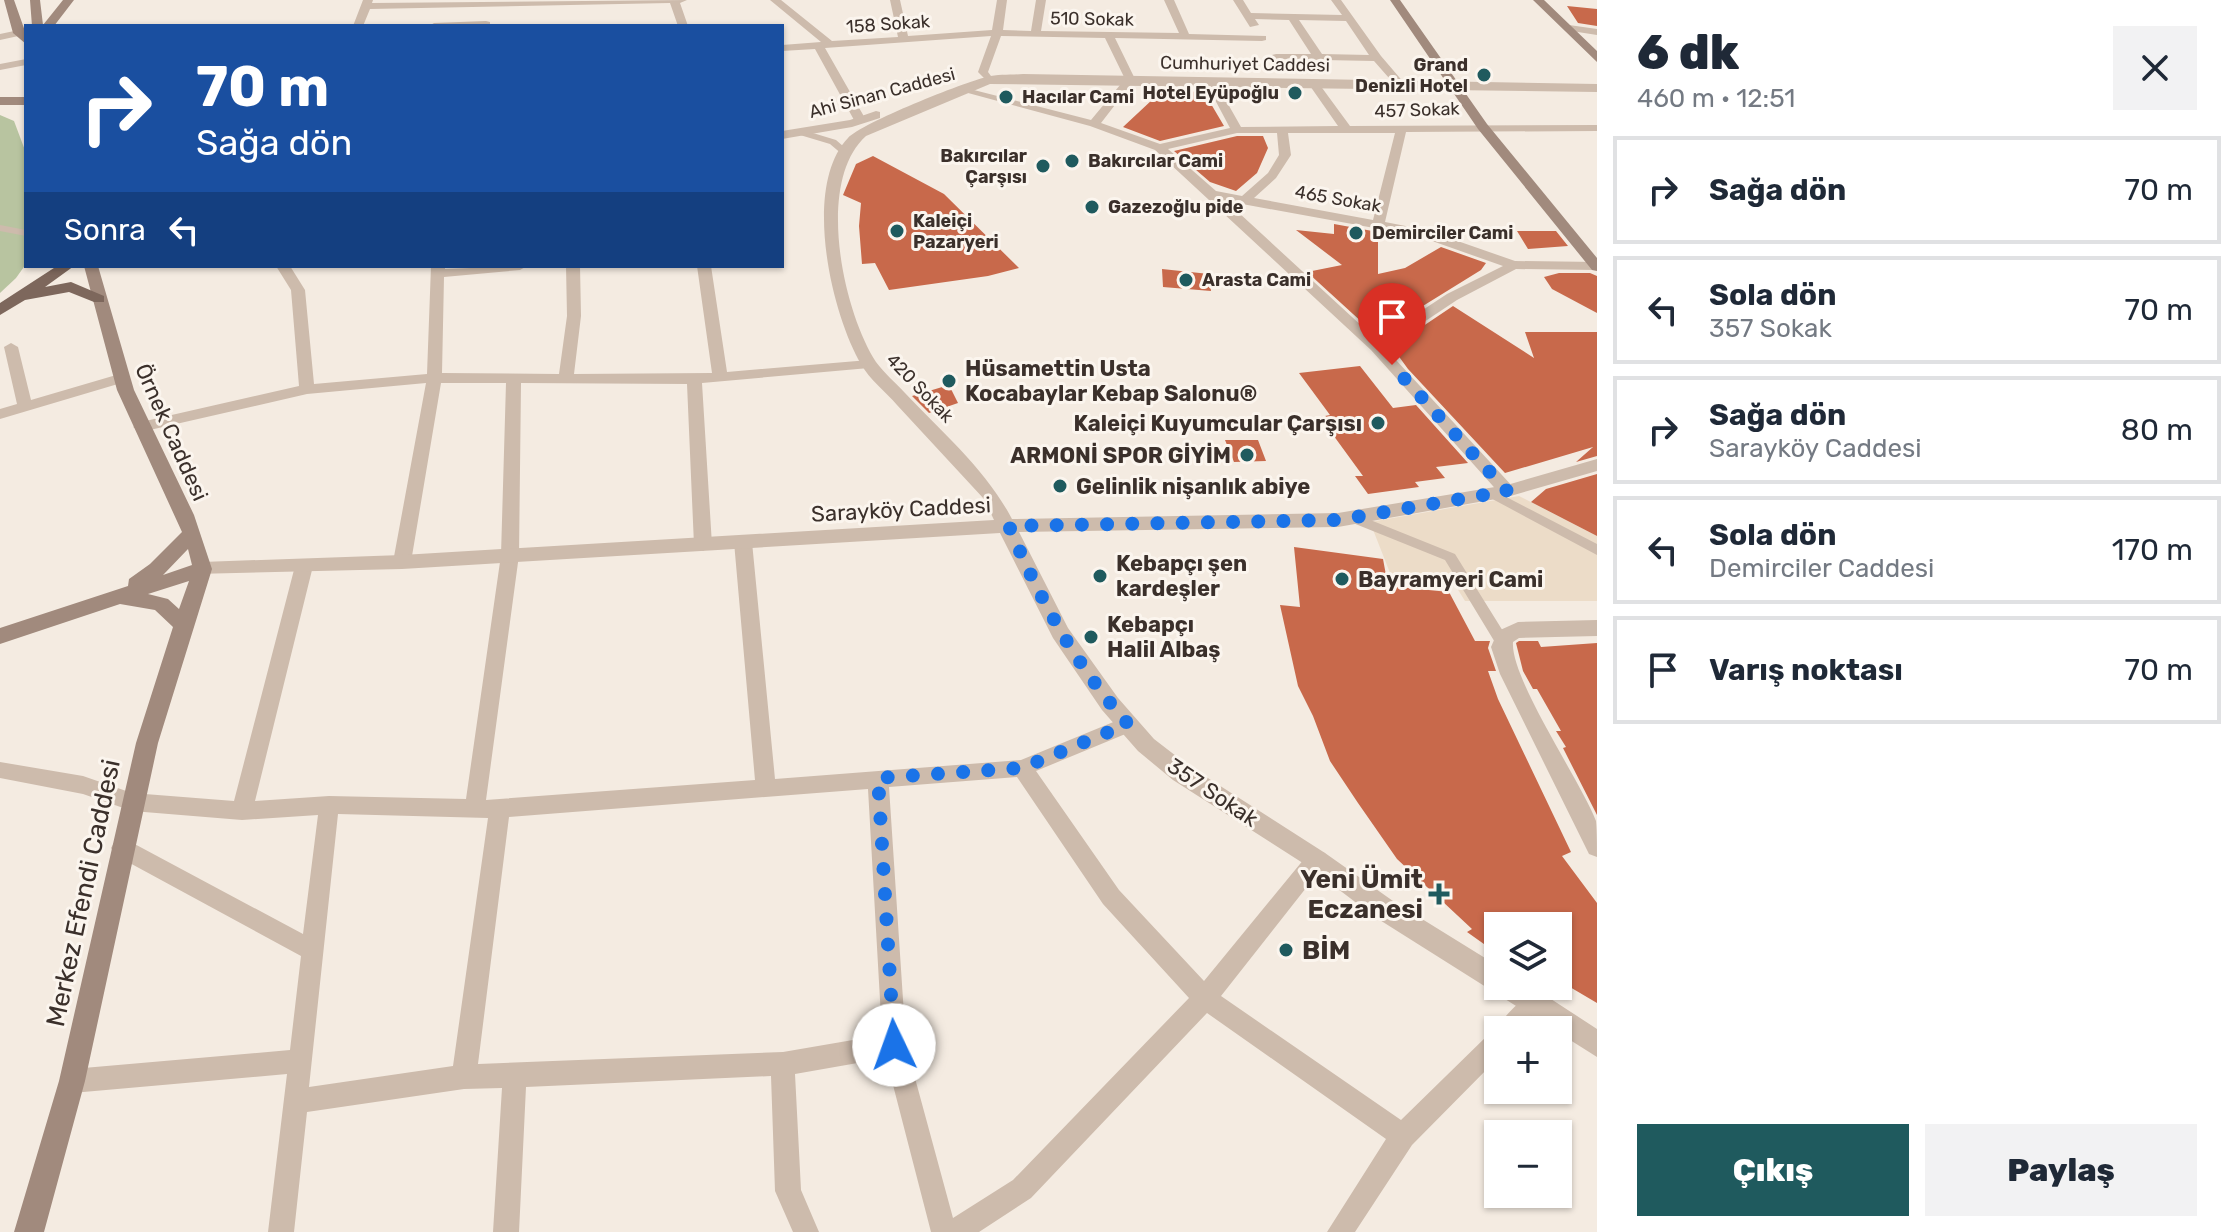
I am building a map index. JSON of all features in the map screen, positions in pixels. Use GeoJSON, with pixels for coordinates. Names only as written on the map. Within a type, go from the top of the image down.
{"type":"FeatureCollection","features":[{"type":"Feature","properties":{"kind":"main road"},"geometry":{"type":"LineString","coordinates":[[35,0],[38,24]]}},
{"type":"Feature","properties":{"kind":"main road"},"geometry":{"type":"LineString","coordinates":[[50,24],[69,0]]}},
{"type":"Feature","properties":{"kind":"main road"},"geometry":{"type":"LineString","coordinates":[[1395,0],[1482,126],[1597,267]]}},
{"type":"Feature","properties":{"kind":"main road"},"geometry":{"type":"LineString","coordinates":[[1538,0],[1597,58]]}},
{"type":"Feature","properties":{"kind":"main road"},"geometry":{"type":"LineString","coordinates":[[6,6],[23,37]]}},
{"type":"Feature","properties":{"kind":"main road"},"geometry":{"type":"LineString","coordinates":[[0,101],[24,101]]}},
{"type":"Feature","properties":{"kind":"main road"},"geometry":{"type":"LineString","coordinates":[[18,297],[49,268]]}},
{"type":"Feature","properties":{"kind":"main road"},"geometry":{"type":"LineString","coordinates":[[0,310],[64,268]]}},
{"type":"Feature","properties":{"kind":"main road","name":"Örnek Caddesi"},"geometry":{"type":"LineString","coordinates":[[91,268],[123,378],[141,427],[192,533],[202,569]]}},
{"type":"Feature","properties":{"kind":"main road"},"geometry":{"type":"LineString","coordinates":[[18,297],[71,287],[99,299]]}},
{"type":"Feature","properties":{"kind":"main road"},"geometry":{"type":"LineString","coordinates":[[115,597],[157,569],[192,533]]}},
{"type":"Feature","properties":{"kind":"main road"},"geometry":{"type":"LineString","coordinates":[[0,636],[202,569]]}},
{"type":"Feature","properties":{"kind":"main road","name":"Merkez Efendi Caddesi"},"geometry":{"type":"LineString","coordinates":[[29,1232],[72,1081],[147,743],[202,569]]}},
{"type":"Feature","properties":{"kind":"main road"},"geometry":{"type":"LineString","coordinates":[[115,597],[161,604],[186,627]]}},
{"type":"Feature","properties":{"kind":"street"},"geometry":{"type":"LineString","coordinates":[[674,0],[682,24]]}},
{"type":"Feature","properties":{"kind":"street"},"geometry":{"type":"LineString","coordinates":[[359,24],[367,3],[682,0]]}},
{"type":"Feature","properties":{"kind":"street"},"geometry":{"type":"LineString","coordinates":[[775,0],[824,44],[860,120]]}},
{"type":"Feature","properties":{"kind":"street"},"geometry":{"type":"LineString","coordinates":[[895,0],[903,38]]}},
{"type":"Feature","properties":{"kind":"street"},"geometry":{"type":"LineString","coordinates":[[989,80],[983,72],[997,33],[1002,0]]}},
{"type":"Feature","properties":{"kind":"street"},"geometry":{"type":"LineString","coordinates":[[1035,34],[1041,0]]}},
{"type":"Feature","properties":{"kind":"street"},"geometry":{"type":"LineString","coordinates":[[1169,0],[1186,38]]}},
{"type":"Feature","properties":{"kind":"street"},"geometry":{"type":"LineString","coordinates":[[1238,0],[1294,83]]}},
{"type":"Feature","properties":{"kind":"street"},"geometry":{"type":"LineString","coordinates":[[1336,0],[1377,58],[1400,84]]}},
{"type":"Feature","properties":{"kind":"street"},"geometry":{"type":"LineString","coordinates":[[486,24],[490,1]]}},
{"type":"Feature","properties":{"kind":"street"},"geometry":{"type":"LineString","coordinates":[[1248,16],[1349,18]]}},
{"type":"Feature","properties":{"kind":"street"},"geometry":{"type":"LineString","coordinates":[[1292,17],[1319,58]]}},
{"type":"Feature","properties":{"kind":"street"},"geometry":{"type":"LineString","coordinates":[[1569,28],[1597,32]]}},
{"type":"Feature","properties":{"kind":"street","name":"158 Sokak"},"geometry":{"type":"LineString","coordinates":[[784,48],[997,33]]}},
{"type":"Feature","properties":{"kind":"street","name":"510 Sokak"},"geometry":{"type":"LineString","coordinates":[[997,33],[1262,38]]}},
{"type":"Feature","properties":{"kind":"street"},"geometry":{"type":"LineString","coordinates":[[1094,124],[1130,79],[1109,36]]}},
{"type":"Feature","properties":{"kind":"street"},"geometry":{"type":"LineString","coordinates":[[0,37],[23,37]]}},
{"type":"Feature","properties":{"kind":"street"},"geometry":{"type":"LineString","coordinates":[[1276,57],[1377,58]]}},
{"type":"Feature","properties":{"kind":"street"},"geometry":{"type":"LineString","coordinates":[[0,67],[24,62]]}},
{"type":"Feature","properties":{"kind":"street","name":"Cumhuriyet Caddesi"},"geometry":{"type":"LineString","coordinates":[[989,80],[1130,79],[1597,88]]}},
{"type":"Feature","properties":{"kind":"street","name":"Ahi Sinan Caddesi"},"geometry":{"type":"LineString","coordinates":[[784,135],[860,120],[989,80]]}},
{"type":"Feature","properties":{"kind":"street"},"geometry":{"type":"LineString","coordinates":[[1210,81],[1237,130]]}},
{"type":"Feature","properties":{"kind":"street"},"geometry":{"type":"LineString","coordinates":[[1313,83],[1347,130]]}},
{"type":"Feature","properties":{"kind":"street"},"geometry":{"type":"LineString","coordinates":[[803,133],[833,142],[846,153],[851,142],[861,133],[959,91],[1094,124],[1159,148],[1376,347],[1498,492],[1593,545]]}},
{"type":"Feature","properties":{"kind":"street","name":"457 Sokak"},"geometry":{"type":"LineString","coordinates":[[1159,148],[1237,130],[1401,130],[1482,126],[1597,128]]}},
{"type":"Feature","properties":{"kind":"street"},"geometry":{"type":"LineString","coordinates":[[1378,224],[1401,130]]}},
{"type":"Feature","properties":{"kind":"street"},"geometry":{"type":"LineString","coordinates":[[1243,202],[1272,175],[1285,155],[1282,131]]}},
{"type":"Feature","properties":{"kind":"street","name":"420 Sokak"},"geometry":{"type":"LineString","coordinates":[[846,153],[831,203],[831,234],[838,290],[869,364],[959,458],[991,496],[1009,526]]}},
{"type":"Feature","properties":{"kind":"street","name":"465 Sokak"},"geometry":{"type":"LineString","coordinates":[[1213,195],[1421,233],[1514,265],[1597,267]]}},
{"type":"Feature","properties":{"kind":"street"},"geometry":{"type":"LineString","coordinates":[[0,228],[24,233]]}},
{"type":"Feature","properties":{"kind":"street"},"geometry":{"type":"LineString","coordinates":[[1376,347],[1452,297],[1514,265]]}},
{"type":"Feature","properties":{"kind":"street"},"geometry":{"type":"LineString","coordinates":[[284,268],[298,290],[307,389]]}},
{"type":"Feature","properties":{"kind":"street"},"geometry":{"type":"LineString","coordinates":[[402,562],[434,378],[437,270],[478,268]]}},
{"type":"Feature","properties":{"kind":"street"},"geometry":{"type":"LineString","coordinates":[[566,378],[574,316],[573,268]]}},
{"type":"Feature","properties":{"kind":"street"},"geometry":{"type":"LineString","coordinates":[[704,268],[720,377]]}},
{"type":"Feature","properties":{"kind":"street"},"geometry":{"type":"LineString","coordinates":[[11,347],[25,407]]}},
{"type":"Feature","properties":{"kind":"street"},"geometry":{"type":"LineString","coordinates":[[141,427],[307,389],[434,378],[694,379],[869,364]]}},
{"type":"Feature","properties":{"kind":"street"},"geometry":{"type":"LineString","coordinates":[[0,414],[123,378]]}},
{"type":"Feature","properties":{"kind":"street"},"geometry":{"type":"LineString","coordinates":[[475,807],[510,555],[514,379]]}},
{"type":"Feature","properties":{"kind":"street"},"geometry":{"type":"LineString","coordinates":[[694,379],[703,545]]}},
{"type":"Feature","properties":{"kind":"street","name":"Sarayköy Caddesi"},"geometry":{"type":"LineString","coordinates":[[202,569],[402,562],[1009,526],[1353,518],[1498,492],[1597,465]]}},
{"type":"Feature","properties":{"kind":"street"},"geometry":{"type":"LineString","coordinates":[[1353,518],[1450,557],[1501,640],[1502,656],[1510,674],[1597,847]]}},
{"type":"Feature","properties":{"kind":"street","name":"357 Sokak"},"geometry":{"type":"LineString","coordinates":[[1009,526],[1027,570],[1060,633],[1110,704],[1146,745],[1181,773],[1317,860],[1384,909],[1484,971]]}},
{"type":"Feature","properties":{"kind":"street"},"geometry":{"type":"LineString","coordinates":[[743,542],[766,787]]}},
{"type":"Feature","properties":{"kind":"street"},"geometry":{"type":"LineString","coordinates":[[242,811],[304,566]]}},
{"type":"Feature","properties":{"kind":"street"},"geometry":{"type":"LineString","coordinates":[[1501,640],[1508,632],[1518,630],[1596,629]]}},
{"type":"Feature","properties":{"kind":"street"},"geometry":{"type":"LineString","coordinates":[[0,770],[83,785],[132,802],[242,811],[329,805],[500,809],[1022,768],[1128,724]]}},
{"type":"Feature","properties":{"kind":"street"},"geometry":{"type":"LineString","coordinates":[[1022,768],[1111,897],[1205,998],[1403,1136]]}},
{"type":"Feature","properties":{"kind":"street"},"geometry":{"type":"LineString","coordinates":[[878,778],[894,1045],[944,1232]]}},
{"type":"Feature","properties":{"kind":"street"},"geometry":{"type":"LineString","coordinates":[[281,1232],[329,805]]}},
{"type":"Feature","properties":{"kind":"street"},"geometry":{"type":"LineString","coordinates":[[464,1077],[500,809]]}},
{"type":"Feature","properties":{"kind":"street"},"geometry":{"type":"LineString","coordinates":[[122,848],[313,951]]}},
{"type":"Feature","properties":{"kind":"street"},"geometry":{"type":"LineString","coordinates":[[956,1232],[1022,1189],[1205,998],[1317,860]]}},
{"type":"Feature","properties":{"kind":"street"},"geometry":{"type":"LineString","coordinates":[[1531,1000],[1597,1044]]}},
{"type":"Feature","properties":{"kind":"street"},"geometry":{"type":"LineString","coordinates":[[1523,1016],[1536,1003]]}},
{"type":"Feature","properties":{"kind":"street"},"geometry":{"type":"LineString","coordinates":[[296,1101],[464,1077],[783,1064],[894,1045]]}},
{"type":"Feature","properties":{"kind":"street"},"geometry":{"type":"LineString","coordinates":[[1340,1232],[1403,1136],[1484,1055]]}},
{"type":"Feature","properties":{"kind":"street"},"geometry":{"type":"LineString","coordinates":[[72,1081],[300,1061]]}},
{"type":"Feature","properties":{"kind":"street"},"geometry":{"type":"LineString","coordinates":[[783,1064],[788,1191],[806,1232]]}},
{"type":"Feature","properties":{"kind":"street"},"geometry":{"type":"LineString","coordinates":[[506,1232],[515,1075]]}},
{"type":"Feature","properties":{"kind":"green space"},"geometry":{"type":"Polygon","coordinates":[[[0,115],[14,121],[24,148],[24,267],[0,293],[0,115]]]}},
{"type":"Feature","properties":{"kind":"shaded area"},"geometry":{"type":"Polygon","coordinates":[[[1519,496],[1597,536],[1597,601],[1465,601],[1452,580],[1392,578],[1370,522],[1519,496]]]}},
{"type":"Feature","properties":{"kind":"building"},"geometry":{"type":"Polygon","coordinates":[[[1567,6],[1597,9],[1597,26],[1578,23],[1567,6]]]}},
{"type":"Feature","properties":{"kind":"building"},"geometry":{"type":"Polygon","coordinates":[[[1152,90],[1204,92],[1224,126],[1160,141],[1123,127],[1153,99],[1152,90]]]}},
{"type":"Feature","properties":{"kind":"building"},"geometry":{"type":"Polygon","coordinates":[[[1237,136],[1263,136],[1268,148],[1257,173],[1236,191],[1210,182],[1174,151],[1237,136]]]}},
{"type":"Feature","properties":{"kind":"building"},"geometry":{"type":"Polygon","coordinates":[[[873,156],[944,194],[1019,268],[988,276],[889,290],[875,263],[862,264],[861,203],[843,195],[856,164],[873,156]]]}},
{"type":"Feature","properties":{"kind":"building"},"geometry":{"type":"Polygon","coordinates":[[[1334,224],[1378,232],[1378,274],[1405,268],[1441,247],[1486,263],[1481,270],[1376,335],[1307,272],[1342,265],[1296,230],[1334,234],[1334,224]]]}},
{"type":"Feature","properties":{"kind":"building"},"geometry":{"type":"Polygon","coordinates":[[[1517,231],[1556,231],[1568,246],[1528,249],[1517,231]]]}},
{"type":"Feature","properties":{"kind":"building","name":"Arasta Cami"},"geometry":{"type":"Polygon","coordinates":[[[1162,269],[1209,274],[1211,291],[1163,287],[1162,269]]]}},
{"type":"Feature","properties":{"kind":"building"},"geometry":{"type":"Polygon","coordinates":[[[1559,273],[1590,273],[1597,276],[1597,313],[1552,289],[1544,277],[1559,273]]]}},
{"type":"Feature","properties":{"kind":"building"},"geometry":{"type":"Polygon","coordinates":[[[1453,306],[1534,358],[1525,332],[1597,332],[1597,456],[1576,462],[1593,447],[1505,473],[1408,369],[1392,347],[1453,306]]]}},
{"type":"Feature","properties":{"kind":"building"},"geometry":{"type":"Polygon","coordinates":[[[1360,366],[1393,408],[1416,405],[1468,463],[1436,467],[1445,478],[1415,482],[1419,487],[1368,494],[1355,476],[1363,476],[1320,417],[1330,415],[1299,373],[1360,366]]]}},
{"type":"Feature","properties":{"kind":"building"},"geometry":{"type":"Polygon","coordinates":[[[949,385],[958,403],[929,413],[912,396],[949,385]]]}},
{"type":"Feature","properties":{"kind":"building","name":"ARMONİ SPOR GİYİM"},"geometry":{"type":"Polygon","coordinates":[[[1225,440],[1258,440],[1266,461],[1234,462],[1225,440]]]}},
{"type":"Feature","properties":{"kind":"building"},"geometry":{"type":"Polygon","coordinates":[[[1597,474],[1597,536],[1531,502],[1546,489],[1597,474]]]}},
{"type":"Feature","properties":{"kind":"building"},"geometry":{"type":"Polygon","coordinates":[[[1294,547],[1383,559],[1388,586],[1449,592],[1475,641],[1490,641],[1488,648],[1496,671],[1488,671],[1498,699],[1571,852],[1562,856],[1597,903],[1597,1003],[1572,988],[1572,912],[1484,912],[1484,944],[1467,932],[1472,929],[1397,859],[1330,761],[1298,686],[1280,605],[1300,607],[1294,547]]]}},
{"type":"Feature","properties":{"kind":"building"},"geometry":{"type":"Polygon","coordinates":[[[1538,641],[1541,647],[1597,643],[1597,815],[1556,731],[1561,731],[1523,671],[1516,643],[1538,641]]]}},
{"type":"Feature","properties":{"kind":"place","name":"Grand Denizli Hotel"},"geometry":{"type":"Point","coordinates":[1484,75]}},
{"type":"Feature","properties":{"kind":"place","name":"Hotel Eyüpoğlu"},"geometry":{"type":"Point","coordinates":[1295,93]}},
{"type":"Feature","properties":{"kind":"place","name":"Hacılar Cami"},"geometry":{"type":"Point","coordinates":[1006,97]}},
{"type":"Feature","properties":{"kind":"place","name":"Bakırcılar Cami"},"geometry":{"type":"Point","coordinates":[1072,161]}},
{"type":"Feature","properties":{"kind":"place","name":"Bakırcılar Çarşısı"},"geometry":{"type":"Point","coordinates":[1043,166]}},
{"type":"Feature","properties":{"kind":"place","name":"Gazezoğlu pide"},"geometry":{"type":"Point","coordinates":[1092,207]}},
{"type":"Feature","properties":{"kind":"place","name":"Kaleiçi Pazaryeri"},"geometry":{"type":"Point","coordinates":[897,231]}},
{"type":"Feature","properties":{"kind":"place","name":"Demirciler Cami"},"geometry":{"type":"Point","coordinates":[1356,233]}},
{"type":"Feature","properties":{"kind":"place","name":"Arasta Cami"},"geometry":{"type":"Point","coordinates":[1186,280]}},
{"type":"Feature","properties":{"kind":"place","name":"Hüsamettin Usta Kocabaylar Kebap Salonu®"},"geometry":{"type":"Point","coordinates":[949,381]}},
{"type":"Feature","properties":{"kind":"place","name":"Kaleiçi Kuyumcular Çarşısı"},"geometry":{"type":"Point","coordinates":[1378,423]}},
{"type":"Feature","properties":{"kind":"place","name":"ARMONİ SPOR GİYİM"},"geometry":{"type":"Point","coordinates":[1247,455]}},
{"type":"Feature","properties":{"kind":"place","name":"Gelinlik nişanlık abiye"},"geometry":{"type":"Point","coordinates":[1060,486]}},
{"type":"Feature","properties":{"kind":"place","name":"Kebapçı şen kardeşler"},"geometry":{"type":"Point","coordinates":[1100,576]}},
{"type":"Feature","properties":{"kind":"place","name":"Bayramyeri Cami"},"geometry":{"type":"Point","coordinates":[1342,579]}},
{"type":"Feature","properties":{"kind":"place","name":"Kebapçı Halil Albaş"},"geometry":{"type":"Point","coordinates":[1091,637]}},
{"type":"Feature","properties":{"kind":"place","name":"Yeni Ümit Eczanesi"},"geometry":{"type":"Point","coordinates":[1439,894]}},
{"type":"Feature","properties":{"kind":"place","name":"BİM"},"geometry":{"type":"Point","coordinates":[1286,950]}},
{"type":"Feature","properties":{"kind":"route"},"geometry":{"type":"LineString","coordinates":[[894,1045],[878,778],[1022,768],[1128,724],[1110,704],[1060,633],[1027,570],[1009,526],[1338,520],[1507,491],[1392,365]]}}]}
